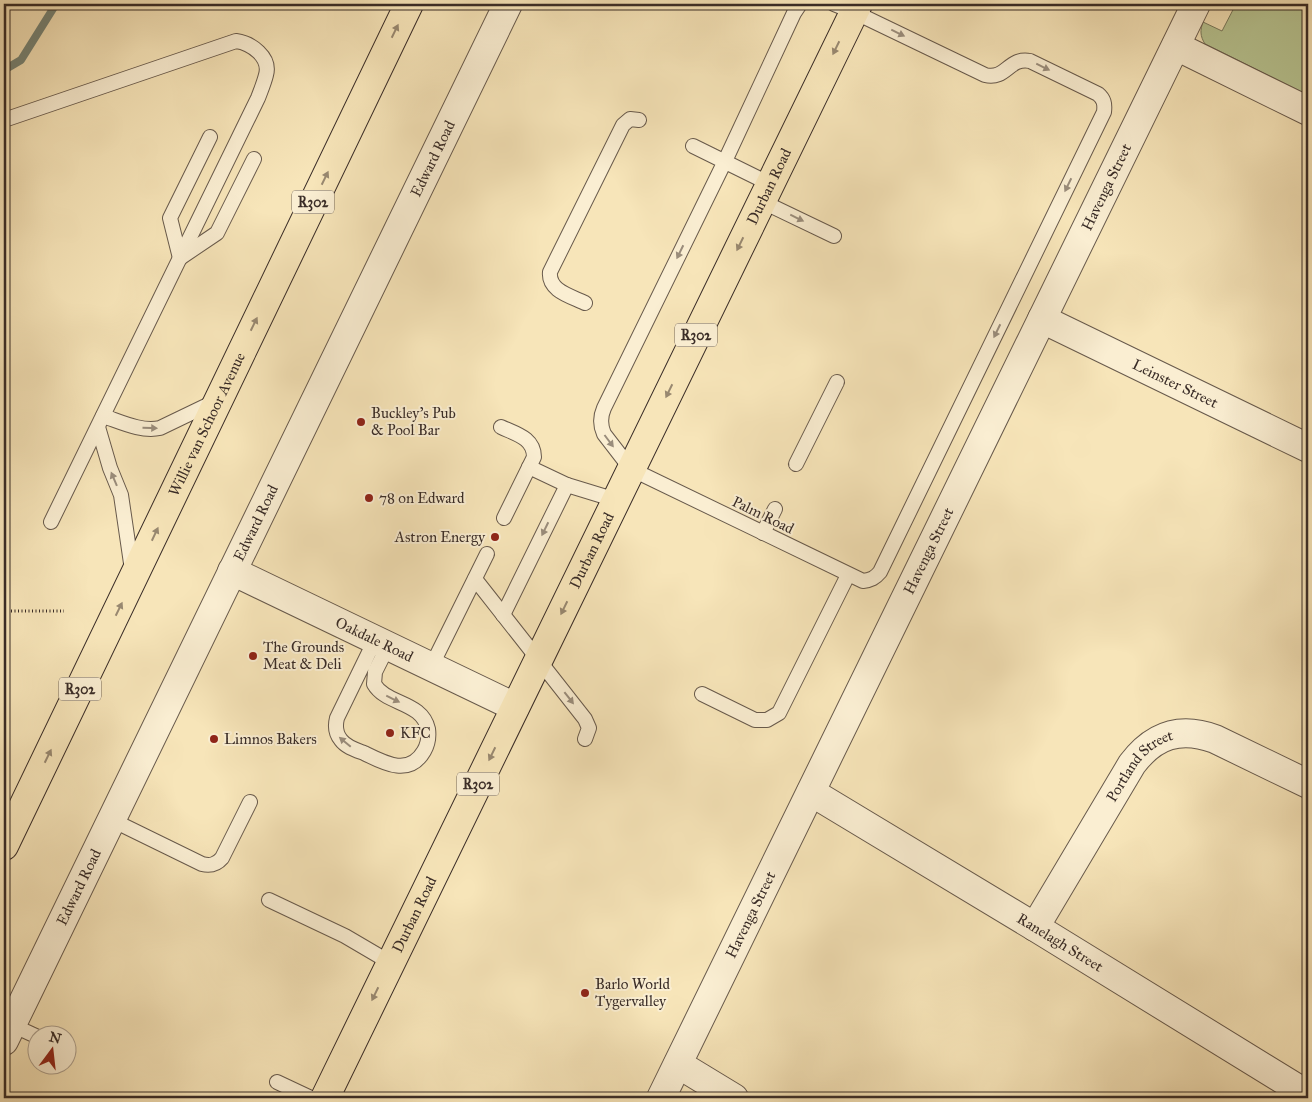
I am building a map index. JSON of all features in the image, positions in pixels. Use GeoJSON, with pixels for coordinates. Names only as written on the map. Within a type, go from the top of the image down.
{"type":"FeatureCollection","features":[{"type":"Feature","properties":{"kind":"main road","name":"Willie van Schoor Avenue"},"geometry":{"type":"LineString","coordinates":[[4,846],[409,4]]}},
{"type":"Feature","properties":{"kind":"main road","name":"Durban Road"},"geometry":{"type":"LineString","coordinates":[[325,1098],[766,192],[848,6]]}},
{"type":"Feature","properties":{"kind":"street","name":"Edward Road"},"geometry":{"type":"LineString","coordinates":[[8,1033],[508,4]]}},
{"type":"Feature","properties":{"kind":"street","name":"Havenga Street"},"geometry":{"type":"LineString","coordinates":[[662,1098],[1196,4]]}},
{"type":"Feature","properties":{"kind":"street"},"geometry":{"type":"LineString","coordinates":[[1176,46],[1308,111]]}},
{"type":"Feature","properties":{"kind":"street","name":"Leinster Street"},"geometry":{"type":"LineString","coordinates":[[1042,319],[1308,448]]}},
{"type":"Feature","properties":{"kind":"street","name":"Oakdale Road"},"geometry":{"type":"LineString","coordinates":[[232,571],[515,707]]}},
{"type":"Feature","properties":{"kind":"street","name":"Portland Street"},"geometry":{"type":"LineString","coordinates":[[1035,926],[1132,764],[1141,752],[1153,742],[1179,733],[1203,734],[1308,784]]}},
{"type":"Feature","properties":{"kind":"street","name":"Ranelagh Street"},"geometry":{"type":"LineString","coordinates":[[811,792],[1035,926],[1308,1095]]}},
{"type":"Feature","properties":{"kind":"street"},"geometry":{"type":"LineString","coordinates":[[678,1064],[734,1098]]}},
{"type":"Feature","properties":{"kind":"lane"},"geometry":{"type":"LineString","coordinates":[[631,470],[604,434],[601,427],[601,414],[800,4]]}},
{"type":"Feature","properties":{"kind":"lane","name":"Palm Road"},"geometry":{"type":"LineString","coordinates":[[631,470],[848,575],[863,581],[876,577],[1104,112],[1105,107],[1102,97],[1098,94],[1030,61],[1018,60],[997,76],[985,76],[848,6]]}},
{"type":"Feature","properties":{"kind":"lane"},"geometry":{"type":"LineString","coordinates":[[4,120],[236,41],[252,46],[263,58],[267,73],[258,98],[51,522]]}},
{"type":"Feature","properties":{"kind":"lane"},"geometry":{"type":"LineString","coordinates":[[585,303],[556,289],[550,281],[550,272],[623,125],[630,120],[639,120]]}},
{"type":"Feature","properties":{"kind":"lane"},"geometry":{"type":"LineString","coordinates":[[180,258],[170,218],[210,137]]}},
{"type":"Feature","properties":{"kind":"lane"},"geometry":{"type":"LineString","coordinates":[[693,146],[725,161],[766,192],[834,236]]}},
{"type":"Feature","properties":{"kind":"lane"},"geometry":{"type":"LineString","coordinates":[[180,258],[217,233],[254,159]]}},
{"type":"Feature","properties":{"kind":"lane"},"geometry":{"type":"LineString","coordinates":[[796,464],[837,382]]}},
{"type":"Feature","properties":{"kind":"lane"},"geometry":{"type":"LineString","coordinates":[[101,421],[152,430],[218,400]]}},
{"type":"Feature","properties":{"kind":"lane"},"geometry":{"type":"LineString","coordinates":[[101,421],[110,468],[120,495],[134,578]]}},
{"type":"Feature","properties":{"kind":"lane"},"geometry":{"type":"LineString","coordinates":[[502,427],[523,437],[532,445],[534,457],[504,518]]}},
{"type":"Feature","properties":{"kind":"lane"},"geometry":{"type":"LineString","coordinates":[[529,467],[567,485],[616,500]]}},
{"type":"Feature","properties":{"kind":"lane"},"geometry":{"type":"LineString","coordinates":[[503,615],[567,485]]}},
{"type":"Feature","properties":{"kind":"lane"},"geometry":{"type":"LineString","coordinates":[[763,533],[775,509]]}},
{"type":"Feature","properties":{"kind":"lane"},"geometry":{"type":"LineString","coordinates":[[431,667],[487,554]]}},
{"type":"Feature","properties":{"kind":"lane"},"geometry":{"type":"LineString","coordinates":[[702,694],[755,720],[773,718],[783,706],[848,575]]}},
{"type":"Feature","properties":{"kind":"lane"},"geometry":{"type":"LineString","coordinates":[[475,578],[585,719],[589,728],[585,739]]}},
{"type":"Feature","properties":{"kind":"lane"},"geometry":{"type":"LineString","coordinates":[[382,643],[374,684],[381,693],[416,710],[427,724],[428,743],[424,751],[409,764],[398,767],[388,765],[344,744],[336,732],[337,718],[382,643]]}},
{"type":"Feature","properties":{"kind":"lane"},"geometry":{"type":"LineString","coordinates":[[112,820],[202,864],[212,865],[222,858],[250,802]]}},
{"type":"Feature","properties":{"kind":"lane"},"geometry":{"type":"LineString","coordinates":[[269,900],[345,936],[391,962]]}},
{"type":"Feature","properties":{"kind":"lane"},"geometry":{"type":"LineString","coordinates":[[8,1033],[28,1036]]}},
{"type":"Feature","properties":{"kind":"lane"},"geometry":{"type":"LineString","coordinates":[[277,1082],[311,1098]]}},
{"type":"Feature","properties":{"kind":"path"},"geometry":{"type":"LineString","coordinates":[[4,611],[64,611]]}},
{"type":"Feature","properties":{"kind":"green space"},"geometry":{"type":"Polygon","coordinates":[[[1236,4],[1308,4],[1308,95],[1205,44],[1201,33],[1203,22],[1222,31],[1236,4]]]}},
{"type":"Feature","properties":{"kind":"waterway"},"geometry":{"type":"LineString","coordinates":[[4,70],[21,60],[56,4]]}},
{"type":"Feature","properties":{"kind":"place","name":"Buckley's Pub & Pool Bar"},"geometry":{"type":"Point","coordinates":[361,422]}},
{"type":"Feature","properties":{"kind":"place","name":"78 on Edward"},"geometry":{"type":"Point","coordinates":[369,498]}},
{"type":"Feature","properties":{"kind":"place","name":"Astron Energy"},"geometry":{"type":"Point","coordinates":[495,537]}},
{"type":"Feature","properties":{"kind":"place","name":"The Grounds Meat & Deli"},"geometry":{"type":"Point","coordinates":[253,656]}},
{"type":"Feature","properties":{"kind":"place","name":"KFC"},"geometry":{"type":"Point","coordinates":[390,733]}},
{"type":"Feature","properties":{"kind":"place","name":"Limnos Bakers"},"geometry":{"type":"Point","coordinates":[214,739]}},
{"type":"Feature","properties":{"kind":"place","name":"Barlo World Tygervalley"},"geometry":{"type":"Point","coordinates":[585,993]}}]}
